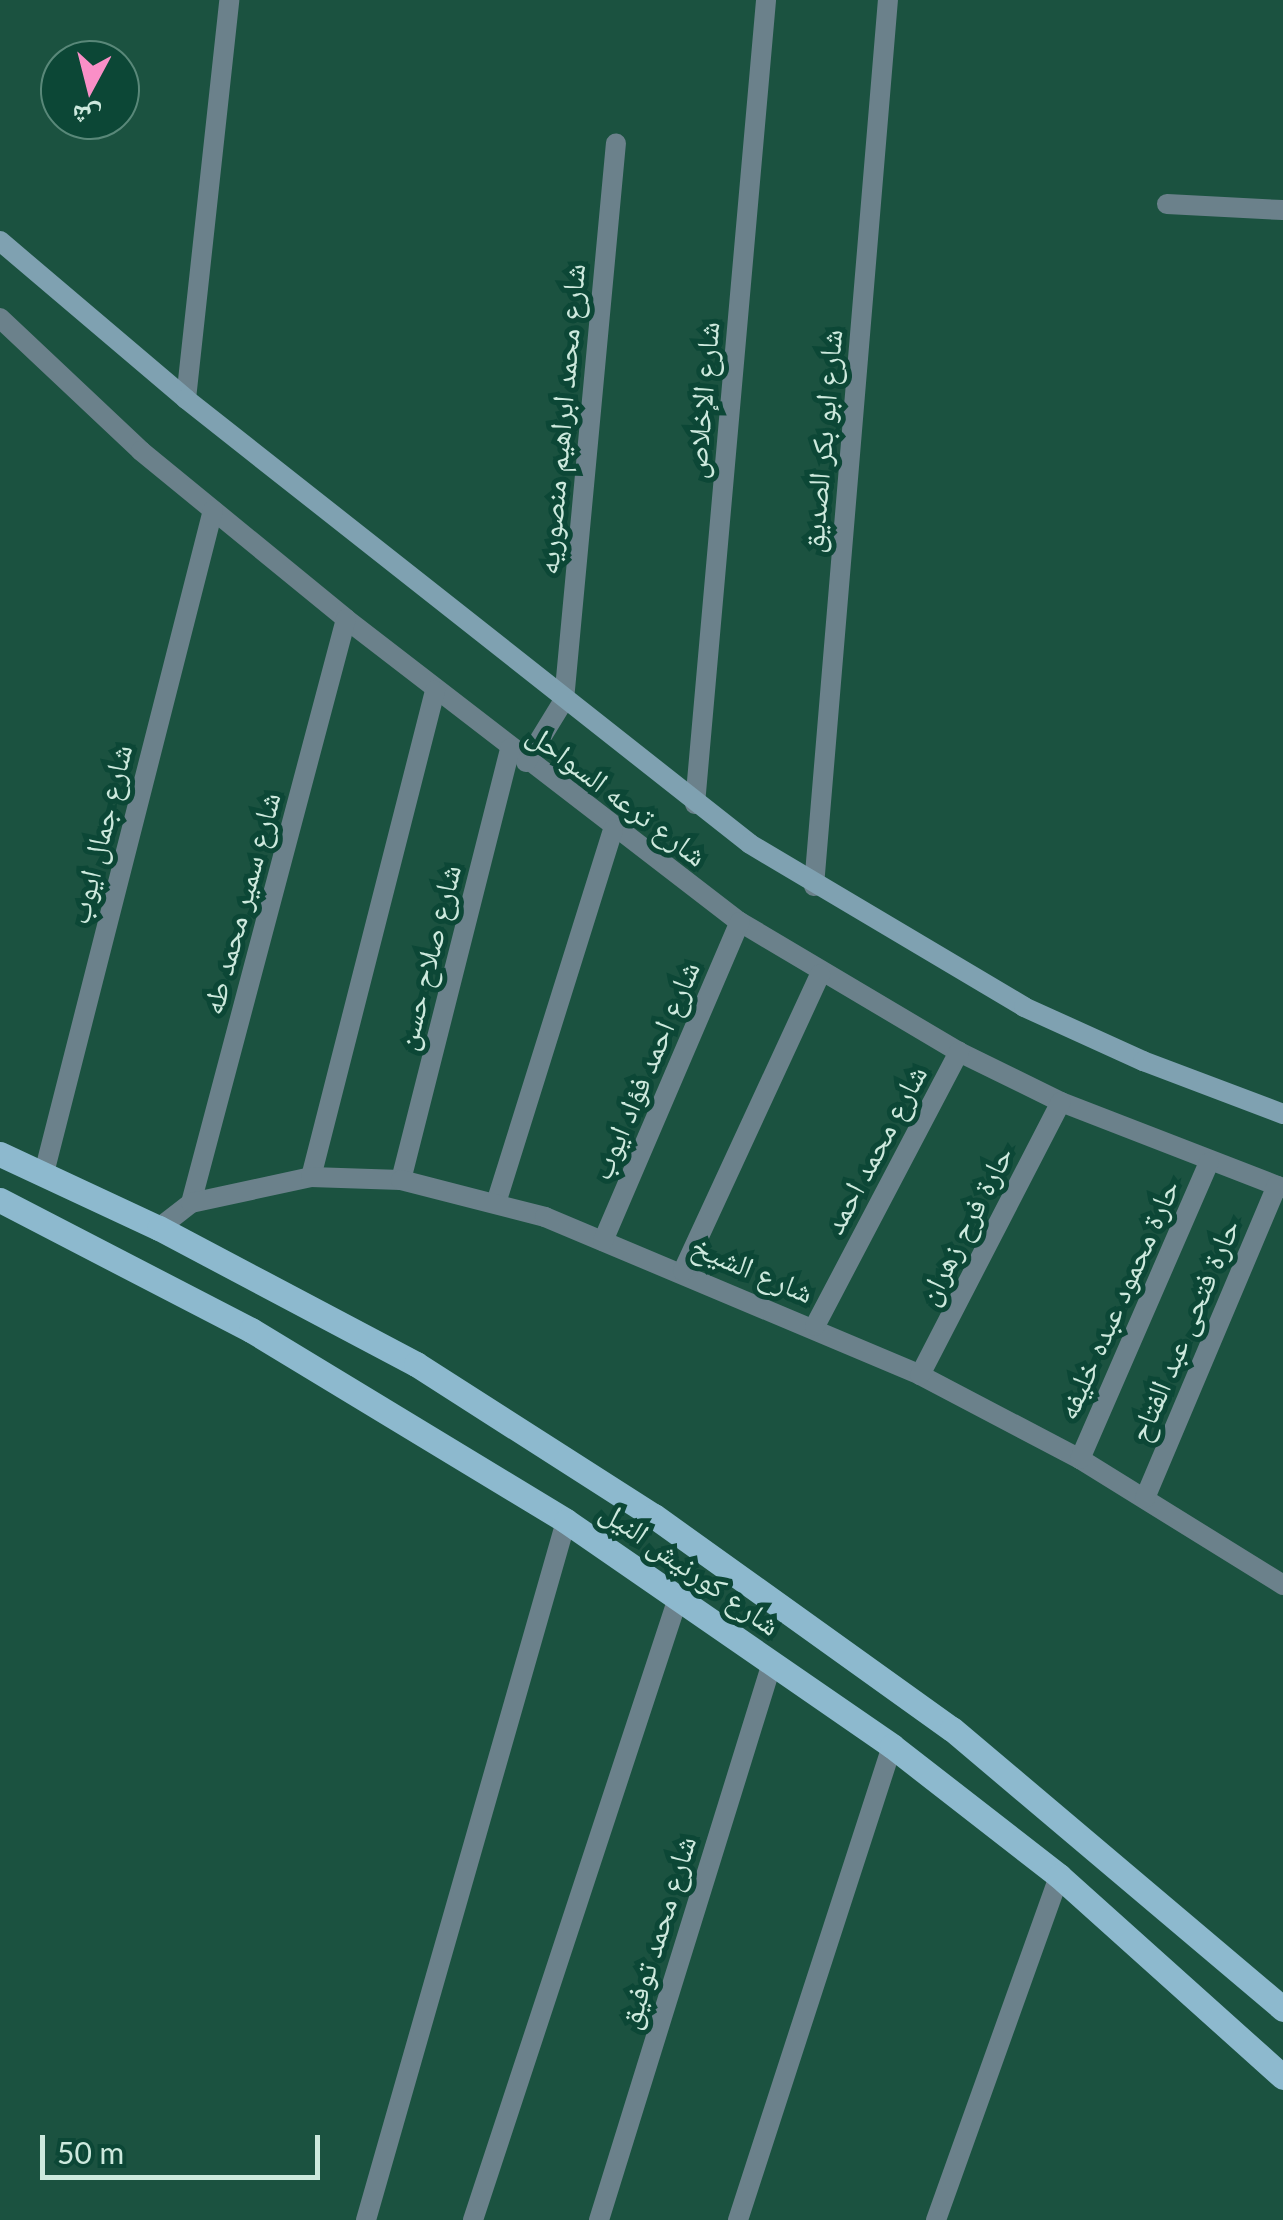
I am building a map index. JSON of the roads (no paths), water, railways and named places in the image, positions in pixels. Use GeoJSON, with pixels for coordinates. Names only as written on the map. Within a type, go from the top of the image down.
{"type":"FeatureCollection","features":[{"type":"Feature","properties":{"kind":"main road","name":"شارع ترعه السواحل"},"geometry":{"type":"LineString","coordinates":[[0,241],[186,400],[695,804],[814,886],[1024,1007],[1283,1114]]}},
{"type":"Feature","properties":{"kind":"main road","name":"شارع كورنيش النيل"},"geometry":{"type":"LineString","coordinates":[[0,1154],[158,1228],[416,1364],[805,1620],[1024,1786],[1283,2009]]}},
{"type":"Feature","properties":{"kind":"main road","name":"شارع كورنيش النيل"},"geometry":{"type":"LineString","coordinates":[[0,1200],[251,1330],[566,1521],[892,1746],[1059,1876],[1283,2077]]}},
{"type":"Feature","properties":{"kind":"main road"},"geometry":{"type":"LineString","coordinates":[[251,1330],[269,1288]]}},
{"type":"Feature","properties":{"kind":"street"},"geometry":{"type":"LineString","coordinates":[[186,400],[229,0]]}},
{"type":"Feature","properties":{"kind":"street","name":"شارع الإخلاص"},"geometry":{"type":"LineString","coordinates":[[695,804],[766,0]]}},
{"type":"Feature","properties":{"kind":"street","name":"شارع ابو بكر الصديق"},"geometry":{"type":"LineString","coordinates":[[814,886],[888,0]]}},
{"type":"Feature","properties":{"kind":"street","name":"شارع محمد ابراهيم منصوريه"},"geometry":{"type":"LineString","coordinates":[[564,700],[616,143]]}},
{"type":"Feature","properties":{"kind":"street"},"geometry":{"type":"LineString","coordinates":[[1168,204],[1283,210]]}},
{"type":"Feature","properties":{"kind":"street","name":"شارع ترعه السواحل"},"geometry":{"type":"LineString","coordinates":[[0,318],[213,510],[346,619],[614,830],[740,922],[820,974],[958,1052],[1061,1102],[1280,1187]]}},
{"type":"Feature","properties":{"kind":"street","name":"شارع جمال ايوب"},"geometry":{"type":"LineString","coordinates":[[44,1173],[213,510]]}},
{"type":"Feature","properties":{"kind":"street","name":"شارع سمير محمد طه"},"geometry":{"type":"LineString","coordinates":[[191,1203],[346,619]]}},
{"type":"Feature","properties":{"kind":"street"},"geometry":{"type":"LineString","coordinates":[[311,1177],[435,691]]}},
{"type":"Feature","properties":{"kind":"street","name":"شارع صلاح حسن"},"geometry":{"type":"LineString","coordinates":[[401,1180],[518,756],[564,700]]}},
{"type":"Feature","properties":{"kind":"street"},"geometry":{"type":"LineString","coordinates":[[496,1202],[614,830]]}},
{"type":"Feature","properties":{"kind":"street","name":"شارع احمد فؤاد ايوب"},"geometry":{"type":"LineString","coordinates":[[604,1242],[740,922]]}},
{"type":"Feature","properties":{"kind":"street"},"geometry":{"type":"LineString","coordinates":[[683,1271],[820,974]]}},
{"type":"Feature","properties":{"kind":"street","name":"شارع محمد احمد"},"geometry":{"type":"LineString","coordinates":[[815,1326],[958,1052]]}},
{"type":"Feature","properties":{"kind":"street","name":"حارة فرح زهران"},"geometry":{"type":"LineString","coordinates":[[920,1375],[1061,1102]]}},
{"type":"Feature","properties":{"kind":"street","name":"حارة محمود عبده خليفه"},"geometry":{"type":"LineString","coordinates":[[1080,1460],[1209,1162]]}},
{"type":"Feature","properties":{"kind":"street","name":"شارع الشيخ"},"geometry":{"type":"LineString","coordinates":[[158,1228],[191,1203],[311,1177],[401,1180],[496,1202],[683,1271],[920,1375],[1080,1460],[1283,1585]]}},
{"type":"Feature","properties":{"kind":"street","name":"حارة فتحى عبد الفتاح"},"geometry":{"type":"LineString","coordinates":[[1144,1498],[1280,1187]]}},
{"type":"Feature","properties":{"kind":"street"},"geometry":{"type":"LineString","coordinates":[[366,2220],[566,1521]]}},
{"type":"Feature","properties":{"kind":"street"},"geometry":{"type":"LineString","coordinates":[[474,2220],[678,1598]]}},
{"type":"Feature","properties":{"kind":"street","name":"شارع محمد توفيق"},"geometry":{"type":"LineString","coordinates":[[598,2220],[772,1663]]}},
{"type":"Feature","properties":{"kind":"street"},"geometry":{"type":"LineString","coordinates":[[738,2220],[892,1746]]}},
{"type":"Feature","properties":{"kind":"street"},"geometry":{"type":"LineString","coordinates":[[936,2220],[1059,1876]]}}]}
